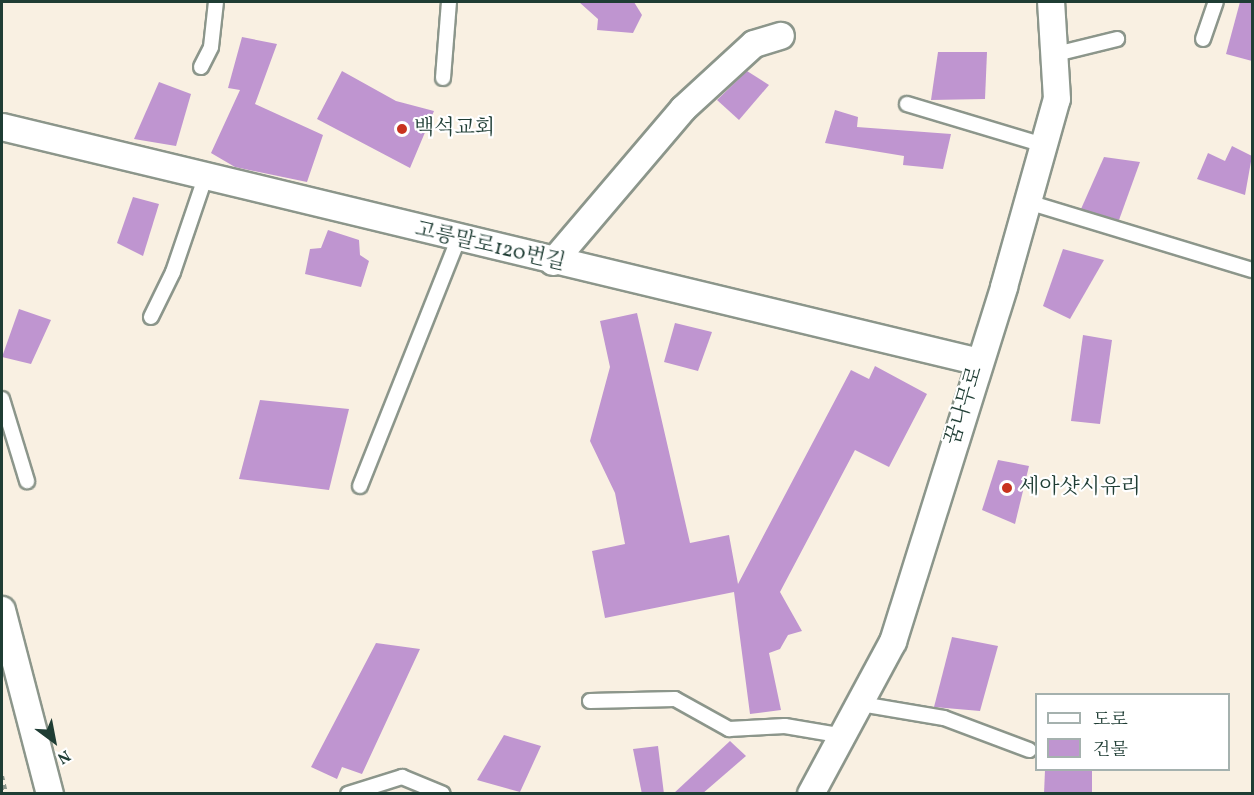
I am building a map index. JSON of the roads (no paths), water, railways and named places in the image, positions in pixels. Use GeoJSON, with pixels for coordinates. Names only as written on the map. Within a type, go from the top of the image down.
{"type":"FeatureCollection","features":[{"type":"Feature","properties":{"kind":"street","name":"꿈나무로"},"geometry":{"type":"LineString","coordinates":[[811,794],[893,642],[1028,202],[1057,99],[1051,2]]}},
{"type":"Feature","properties":{"kind":"street"},"geometry":{"type":"LineString","coordinates":[[554,262],[683,109],[754,44],[781,36]]}},
{"type":"Feature","properties":{"kind":"street","name":"고릉말로120번길"},"geometry":{"type":"LineString","coordinates":[[2,128],[458,240],[979,362]]}},
{"type":"Feature","properties":{"kind":"street"},"geometry":{"type":"LineString","coordinates":[[2,610],[50,794]]}},
{"type":"Feature","properties":{"kind":"lane"},"geometry":{"type":"LineString","coordinates":[[201,67],[212,47],[216,2]]}},
{"type":"Feature","properties":{"kind":"lane"},"geometry":{"type":"LineString","coordinates":[[443,78],[449,2]]}},
{"type":"Feature","properties":{"kind":"lane"},"geometry":{"type":"LineString","coordinates":[[1203,39],[1216,2]]}},
{"type":"Feature","properties":{"kind":"lane"},"geometry":{"type":"LineString","coordinates":[[1056,54],[1117,39]]}},
{"type":"Feature","properties":{"kind":"lane"},"geometry":{"type":"LineString","coordinates":[[908,104],[1044,145]]}},
{"type":"Feature","properties":{"kind":"lane"},"geometry":{"type":"LineString","coordinates":[[151,317],[173,272],[205,178]]}},
{"type":"Feature","properties":{"kind":"lane"},"geometry":{"type":"LineString","coordinates":[[1028,202],[1252,270]]}},
{"type":"Feature","properties":{"kind":"lane"},"geometry":{"type":"LineString","coordinates":[[360,486],[458,240]]}},
{"type":"Feature","properties":{"kind":"lane"},"geometry":{"type":"LineString","coordinates":[[2,399],[27,481]]}},
{"type":"Feature","properties":{"kind":"lane"},"geometry":{"type":"LineString","coordinates":[[590,701],[675,699],[729,729],[785,726],[844,736]]}},
{"type":"Feature","properties":{"kind":"lane"},"geometry":{"type":"LineString","coordinates":[[861,704],[944,718],[1029,750]]}},
{"type":"Feature","properties":{"kind":"lane"},"geometry":{"type":"LineString","coordinates":[[348,794],[402,777],[443,794]]}},
{"type":"Feature","properties":{"kind":"place","name":"백석교회"},"geometry":{"type":"Point","coordinates":[402,129]}},
{"type":"Feature","properties":{"kind":"place","name":"세아샷시유리"},"geometry":{"type":"Point","coordinates":[1007,488]}}]}
